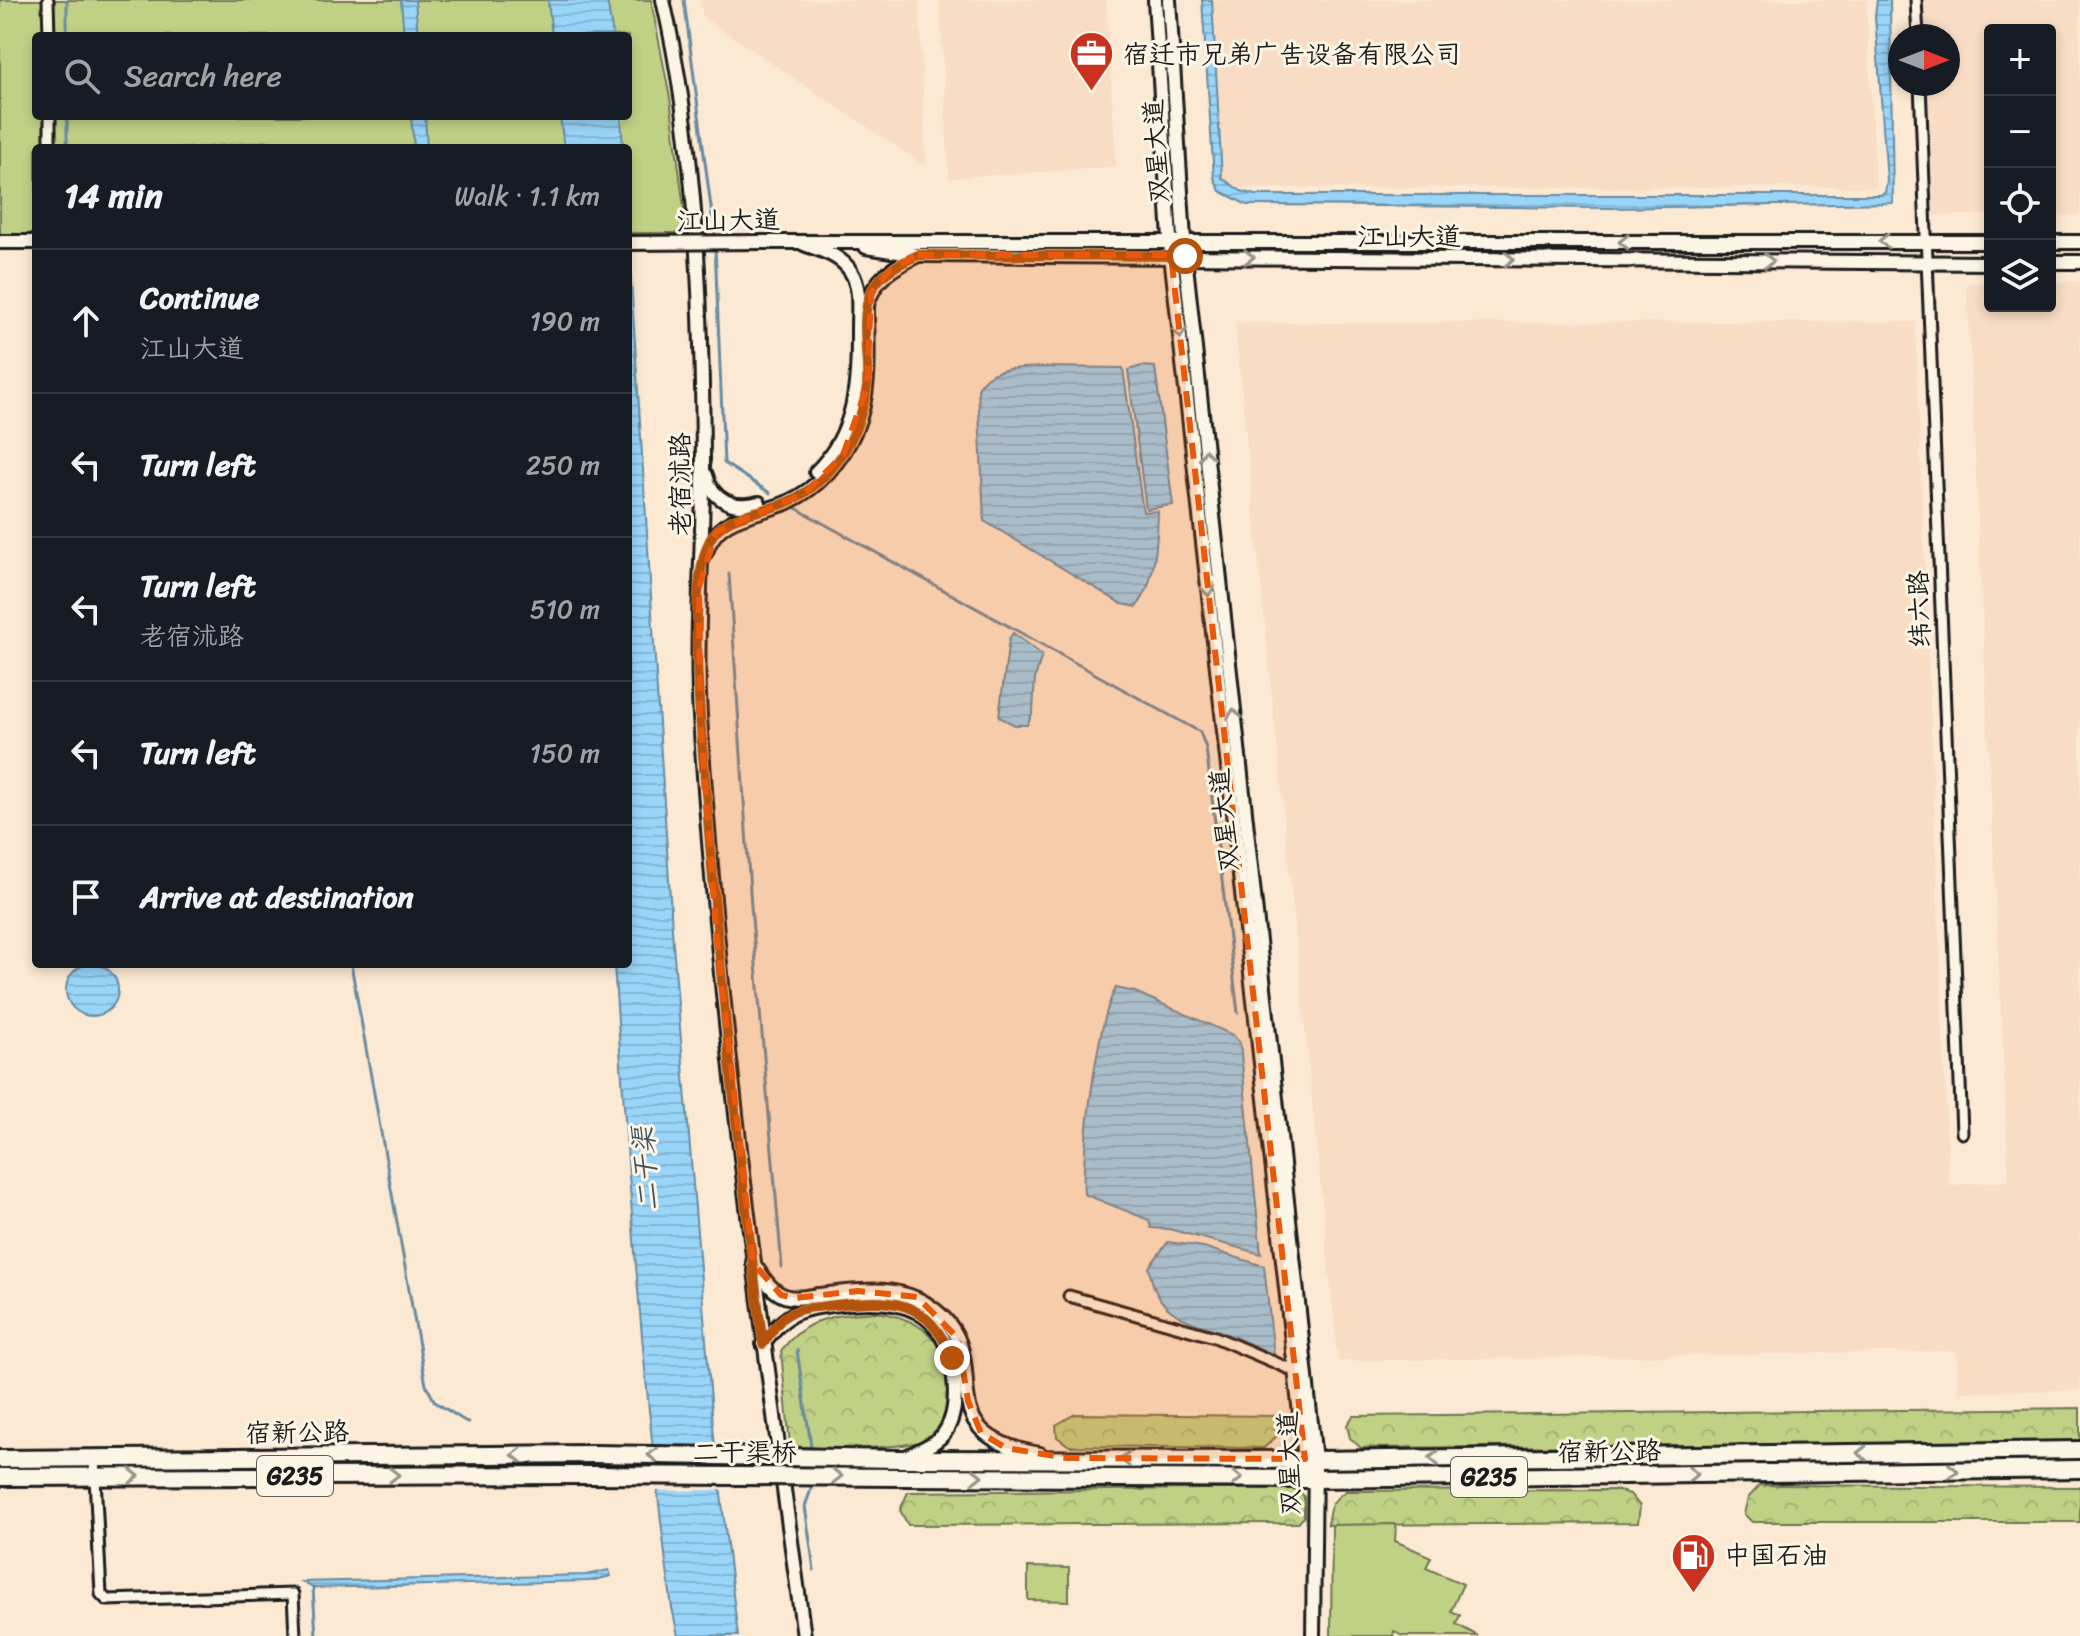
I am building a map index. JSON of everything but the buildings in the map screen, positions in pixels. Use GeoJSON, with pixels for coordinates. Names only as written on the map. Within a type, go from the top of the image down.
{"type":"FeatureCollection","features":[{"type":"Feature","properties":{"kind":"highway","name":"宿新公路"},"geometry":{"type":"LineString","coordinates":[[900,1459],[1310,1460],[2080,1450]]}},
{"type":"Feature","properties":{"kind":"highway","name":"宿新公路"},"geometry":{"type":"LineString","coordinates":[[0,1459],[595,1454]]}},
{"type":"Feature","properties":{"kind":"highway","name":"二干渠桥"},"geometry":{"type":"LineString","coordinates":[[595,1454],[900,1459]]}},
{"type":"Feature","properties":{"kind":"highway","name":"宿新公路"},"geometry":{"type":"LineString","coordinates":[[899,1477],[1309,1479],[2080,1469]]}},
{"type":"Feature","properties":{"kind":"highway","name":"宿新公路"},"geometry":{"type":"LineString","coordinates":[[0,1477],[591,1475]]}},
{"type":"Feature","properties":{"kind":"highway","name":"二干渠桥"},"geometry":{"type":"LineString","coordinates":[[591,1475],[899,1477]]}},
{"type":"Feature","properties":{"kind":"main road","name":"老宿沭路"},"geometry":{"type":"LineString","coordinates":[[663,0],[685,133],[697,289],[703,460],[699,587],[700,715],[717,941],[763,1344],[804,1636]]}},
{"type":"Feature","properties":{"kind":"main road","name":"双星大道"},"geometry":{"type":"LineString","coordinates":[[1155,0],[1177,240],[1185,256],[1300,1373]]}},
{"type":"Feature","properties":{"kind":"main road","name":"双星大道"},"geometry":{"type":"LineString","coordinates":[[1169,0],[1177,240],[1171,255],[1310,1460],[1313,1636]]}},
{"type":"Feature","properties":{"kind":"main road","name":"江山大道"},"geometry":{"type":"LineString","coordinates":[[829,240],[918,255],[1984,263]]}},
{"type":"Feature","properties":{"kind":"main road","name":"江山大道"},"geometry":{"type":"LineString","coordinates":[[632,243],[829,240],[1984,242]]}},
{"type":"Feature","properties":{"kind":"main road"},"geometry":{"type":"LineString","coordinates":[[702,538],[718,520],[802,486],[820,468],[846,429],[858,390],[858,302],[853,274],[833,255],[797,241]]}},
{"type":"Feature","properties":{"kind":"main road"},"geometry":{"type":"LineString","coordinates":[[0,242],[32,242]]}},
{"type":"Feature","properties":{"kind":"main road"},"geometry":{"type":"LineString","coordinates":[[2056,242],[2080,242]]}},
{"type":"Feature","properties":{"kind":"main road"},"geometry":{"type":"LineString","coordinates":[[699,587],[709,542],[716,532],[729,522],[805,493],[843,455],[857,427],[867,387],[867,305],[871,293],[890,270],[918,255]]}},
{"type":"Feature","properties":{"kind":"main road"},"geometry":{"type":"LineString","coordinates":[[2056,262],[2080,262]]}},
{"type":"Feature","properties":{"kind":"main road"},"geometry":{"type":"LineString","coordinates":[[703,460],[709,489],[729,505],[745,507]]}},
{"type":"Feature","properties":{"kind":"main road"},"geometry":{"type":"LineString","coordinates":[[753,1263],[781,1295],[795,1298],[858,1291],[893,1291],[917,1297],[941,1314],[958,1338],[964,1355],[968,1401],[981,1433],[1006,1448],[1067,1458]]}},
{"type":"Feature","properties":{"kind":"main road"},"geometry":{"type":"LineString","coordinates":[[763,1344],[786,1316],[803,1309],[875,1300],[902,1304],[924,1315],[943,1336],[952,1358],[954,1412],[939,1439],[900,1459]]}},
{"type":"Feature","properties":{"kind":"street"},"geometry":{"type":"LineString","coordinates":[[48,0],[49,32]]}},
{"type":"Feature","properties":{"kind":"street"},"geometry":{"type":"LineString","coordinates":[[1916,0],[1917,24]]}},
{"type":"Feature","properties":{"kind":"street","name":"纬六路"},"geometry":{"type":"LineString","coordinates":[[1920,96],[1962,1133]]}},
{"type":"Feature","properties":{"kind":"street"},"geometry":{"type":"LineString","coordinates":[[50,120],[50,144]]}},
{"type":"Feature","properties":{"kind":"street"},"geometry":{"type":"LineString","coordinates":[[1069,1296],[1215,1337],[1300,1373]]}},
{"type":"Feature","properties":{"kind":"street"},"geometry":{"type":"LineString","coordinates":[[94,1458],[101,1594],[107,1600],[293,1594],[295,1636]]}},
{"type":"Feature","properties":{"kind":"highlighted area"},"geometry":{"type":"Polygon","coordinates":[[[918,255],[1171,255],[1305,1459],[1067,1458],[1006,1448],[981,1433],[968,1401],[958,1338],[917,1297],[858,1291],[795,1298],[781,1295],[753,1263],[717,941],[700,715],[699,587],[716,532],[805,493],[843,455],[867,387],[871,293],[890,270],[918,255]]]}},
{"type":"Feature","properties":{"kind":"shaded area"},"geometry":{"type":"Polygon","coordinates":[[[700,0],[919,0],[926,166],[703,17],[700,0]]]}},
{"type":"Feature","properties":{"kind":"shaded area"},"geometry":{"type":"Polygon","coordinates":[[[940,0],[1106,0],[1116,167],[949,178],[940,0]]]}},
{"type":"Feature","properties":{"kind":"shaded area"},"geometry":{"type":"Polygon","coordinates":[[[1208,0],[1866,0],[1876,187],[1219,188],[1208,0]]]}},
{"type":"Feature","properties":{"kind":"shaded area"},"geometry":{"type":"Polygon","coordinates":[[[1922,0],[2080,0],[2080,215],[2056,215],[2056,24],[1984,24],[1984,215],[1930,215],[1925,96],[1960,96],[1960,24],[1923,24],[1922,0]]]}},
{"type":"Feature","properties":{"kind":"shaded area"},"geometry":{"type":"Polygon","coordinates":[[[2056,282],[2080,282],[2080,1390],[1958,1392],[1956,1351],[1338,1361],[1235,323],[1915,322],[1949,1185],[2009,1181],[1967,283],[1984,283],[1984,312],[2056,312],[2056,282]]]}},
{"type":"Feature","properties":{"kind":"green space"},"geometry":{"type":"Polygon","coordinates":[[[0,0],[651,0],[670,98],[687,233],[632,233],[632,144],[32,144],[32,234],[0,235],[0,0]]]}},
{"type":"Feature","properties":{"kind":"green space"},"geometry":{"type":"Polygon","coordinates":[[[876,1312],[910,1321],[923,1329],[941,1351],[946,1365],[948,1400],[939,1431],[925,1440],[888,1447],[843,1449],[790,1445],[781,1351],[791,1339],[812,1324],[835,1316],[876,1312]]]}},
{"type":"Feature","properties":{"kind":"green space"},"geometry":{"type":"Polygon","coordinates":[[[2080,1408],[2080,1442],[1361,1448],[1350,1438],[1347,1425],[1353,1416],[2080,1408]]]}},
{"type":"Feature","properties":{"kind":"green space"},"geometry":{"type":"Polygon","coordinates":[[[1075,1414],[1280,1416],[1282,1431],[1264,1448],[1069,1446],[1057,1437],[1056,1425],[1075,1414]]]}},
{"type":"Feature","properties":{"kind":"green space"},"geometry":{"type":"Polygon","coordinates":[[[1760,1485],[2080,1487],[2080,1522],[1752,1522],[1744,1514],[1748,1498],[1760,1485]]]}},
{"type":"Feature","properties":{"kind":"green space"},"geometry":{"type":"Polygon","coordinates":[[[1298,1488],[1304,1497],[1304,1517],[1298,1523],[908,1525],[900,1510],[908,1492],[1298,1488]]]}},
{"type":"Feature","properties":{"kind":"green space"},"geometry":{"type":"Polygon","coordinates":[[[1615,1490],[1630,1494],[1640,1506],[1638,1523],[1328,1525],[1332,1505],[1346,1491],[1615,1490]]]}},
{"type":"Feature","properties":{"kind":"green space"},"geometry":{"type":"Polygon","coordinates":[[[1396,1524],[1395,1541],[1431,1557],[1426,1568],[1463,1584],[1451,1611],[1460,1615],[1456,1624],[1478,1636],[1402,1636],[1394,1631],[1393,1636],[1331,1636],[1332,1525],[1396,1524]]]}},
{"type":"Feature","properties":{"kind":"green space"},"geometry":{"type":"Polygon","coordinates":[[[1028,1567],[1069,1568],[1069,1601],[1028,1600],[1028,1567]]]}},
{"type":"Feature","properties":{"kind":"water"},"geometry":{"type":"Polygon","coordinates":[[[401,0],[415,0],[418,32],[404,32],[401,0]]]}},
{"type":"Feature","properties":{"kind":"water"},"geometry":{"type":"Polygon","coordinates":[[[548,0],[607,0],[612,32],[552,32],[548,0]]]}},
{"type":"Feature","properties":{"kind":"water"},"geometry":{"type":"Polygon","coordinates":[[[1202,0],[1212,0],[1222,178],[1241,191],[1256,195],[1880,195],[1885,193],[1887,181],[1875,16],[1877,0],[1890,0],[1888,96],[1891,96],[1893,203],[1614,208],[1247,205],[1220,191],[1214,178],[1202,0]]]}},
{"type":"Feature","properties":{"kind":"water"},"geometry":{"type":"Polygon","coordinates":[[[411,120],[425,120],[427,144],[414,144],[411,120]]]}},
{"type":"Feature","properties":{"kind":"water"},"geometry":{"type":"Polygon","coordinates":[[[560,120],[621,120],[623,144],[564,144],[560,120]]]}},
{"type":"Feature","properties":{"kind":"water"},"geometry":{"type":"Polygon","coordinates":[[[269,141],[282,144],[239,144],[269,141]]]}},
{"type":"Feature","properties":{"kind":"water","name":"二干渠"},"geometry":{"type":"Polygon","coordinates":[[[632,296],[673,944],[714,1436],[738,1636],[678,1636],[653,1448],[631,1206],[614,968],[632,968],[632,296]]]}},
{"type":"Feature","properties":{"kind":"water"},"geometry":{"type":"Polygon","coordinates":[[[1142,366],[1155,367],[1173,505],[1146,509],[1128,370],[1142,366]]]}},
{"type":"Feature","properties":{"kind":"water"},"geometry":{"type":"Polygon","coordinates":[[[1042,367],[1123,368],[1143,512],[1158,511],[1151,575],[1143,598],[1136,607],[1122,604],[984,521],[978,389],[983,381],[997,372],[1042,367]]]}},
{"type":"Feature","properties":{"kind":"water"},"geometry":{"type":"Polygon","coordinates":[[[1013,633],[1042,655],[1035,678],[1033,712],[1027,725],[1015,725],[999,717],[1009,639],[1013,633]]]}},
{"type":"Feature","properties":{"kind":"water"},"geometry":{"type":"Polygon","coordinates":[[[79,968],[105,968],[116,980],[116,1000],[102,1014],[82,1014],[68,1000],[68,980],[79,968]]]}},
{"type":"Feature","properties":{"kind":"water"},"geometry":{"type":"Polygon","coordinates":[[[1116,988],[1135,992],[1233,1035],[1240,1043],[1261,1254],[1169,1229],[1151,1228],[1149,1220],[1084,1194],[1092,1088],[1103,1028],[1116,988]]]}},
{"type":"Feature","properties":{"kind":"water"},"geometry":{"type":"Polygon","coordinates":[[[1168,1242],[1203,1247],[1264,1266],[1274,1355],[1187,1320],[1169,1309],[1156,1292],[1149,1267],[1168,1242]]]}},
{"type":"Feature","properties":{"kind":"water"},"geometry":{"type":"Polygon","coordinates":[[[609,1570],[611,1576],[590,1581],[313,1588],[302,1582],[586,1575],[609,1570]]]}},
{"type":"Feature","properties":{"kind":"pier"},"geometry":{"type":"Polygon","coordinates":[[[650,1451],[719,1451],[724,1490],[654,1491],[650,1451]]]}},
{"type":"Feature","properties":{"kind":"waterway"},"geometry":{"type":"LineString","coordinates":[[67,0],[67,32]]}},
{"type":"Feature","properties":{"kind":"waterway"},"geometry":{"type":"LineString","coordinates":[[684,0],[715,238]]}},
{"type":"Feature","properties":{"kind":"waterway"},"geometry":{"type":"LineString","coordinates":[[67,120],[67,144]]}},
{"type":"Feature","properties":{"kind":"waterway"},"geometry":{"type":"LineString","coordinates":[[715,246],[724,463],[770,493]]}},
{"type":"Feature","properties":{"kind":"waterway"},"geometry":{"type":"LineString","coordinates":[[792,506],[1200,732],[1206,748],[1238,1013]]}},
{"type":"Feature","properties":{"kind":"waterway"},"geometry":{"type":"LineString","coordinates":[[729,574],[751,906],[782,1267]]}},
{"type":"Feature","properties":{"kind":"waterway"},"geometry":{"type":"LineString","coordinates":[[352,968],[426,1385],[435,1402],[468,1423]]}},
{"type":"Feature","properties":{"kind":"waterway"},"geometry":{"type":"LineString","coordinates":[[797,1350],[812,1453]]}},
{"type":"Feature","properties":{"kind":"waterway"},"geometry":{"type":"LineString","coordinates":[[814,1481],[805,1506],[814,1570]]}},
{"type":"Feature","properties":{"kind":"waterway"},"geometry":{"type":"LineString","coordinates":[[313,1588],[316,1636]]}},
{"type":"Feature","properties":{"kind":"place","name":"宿迁市兄弟广告设备有限公司"},"geometry":{"type":"Point","coordinates":[1092,93]}},
{"type":"Feature","properties":{"kind":"place","name":"中国石油"},"geometry":{"type":"Point","coordinates":[1693,1594]}},
{"type":"Feature","properties":{"kind":"route"},"geometry":{"type":"LineString","coordinates":[[952,1358],[943,1336],[924,1315],[902,1304],[875,1300],[803,1309],[786,1316],[763,1344],[717,941],[700,715],[699,587],[703,560],[709,542],[729,522],[805,493],[843,455],[857,427],[867,387],[867,305],[877,281],[890,270],[918,255],[1185,256]]}}]}
